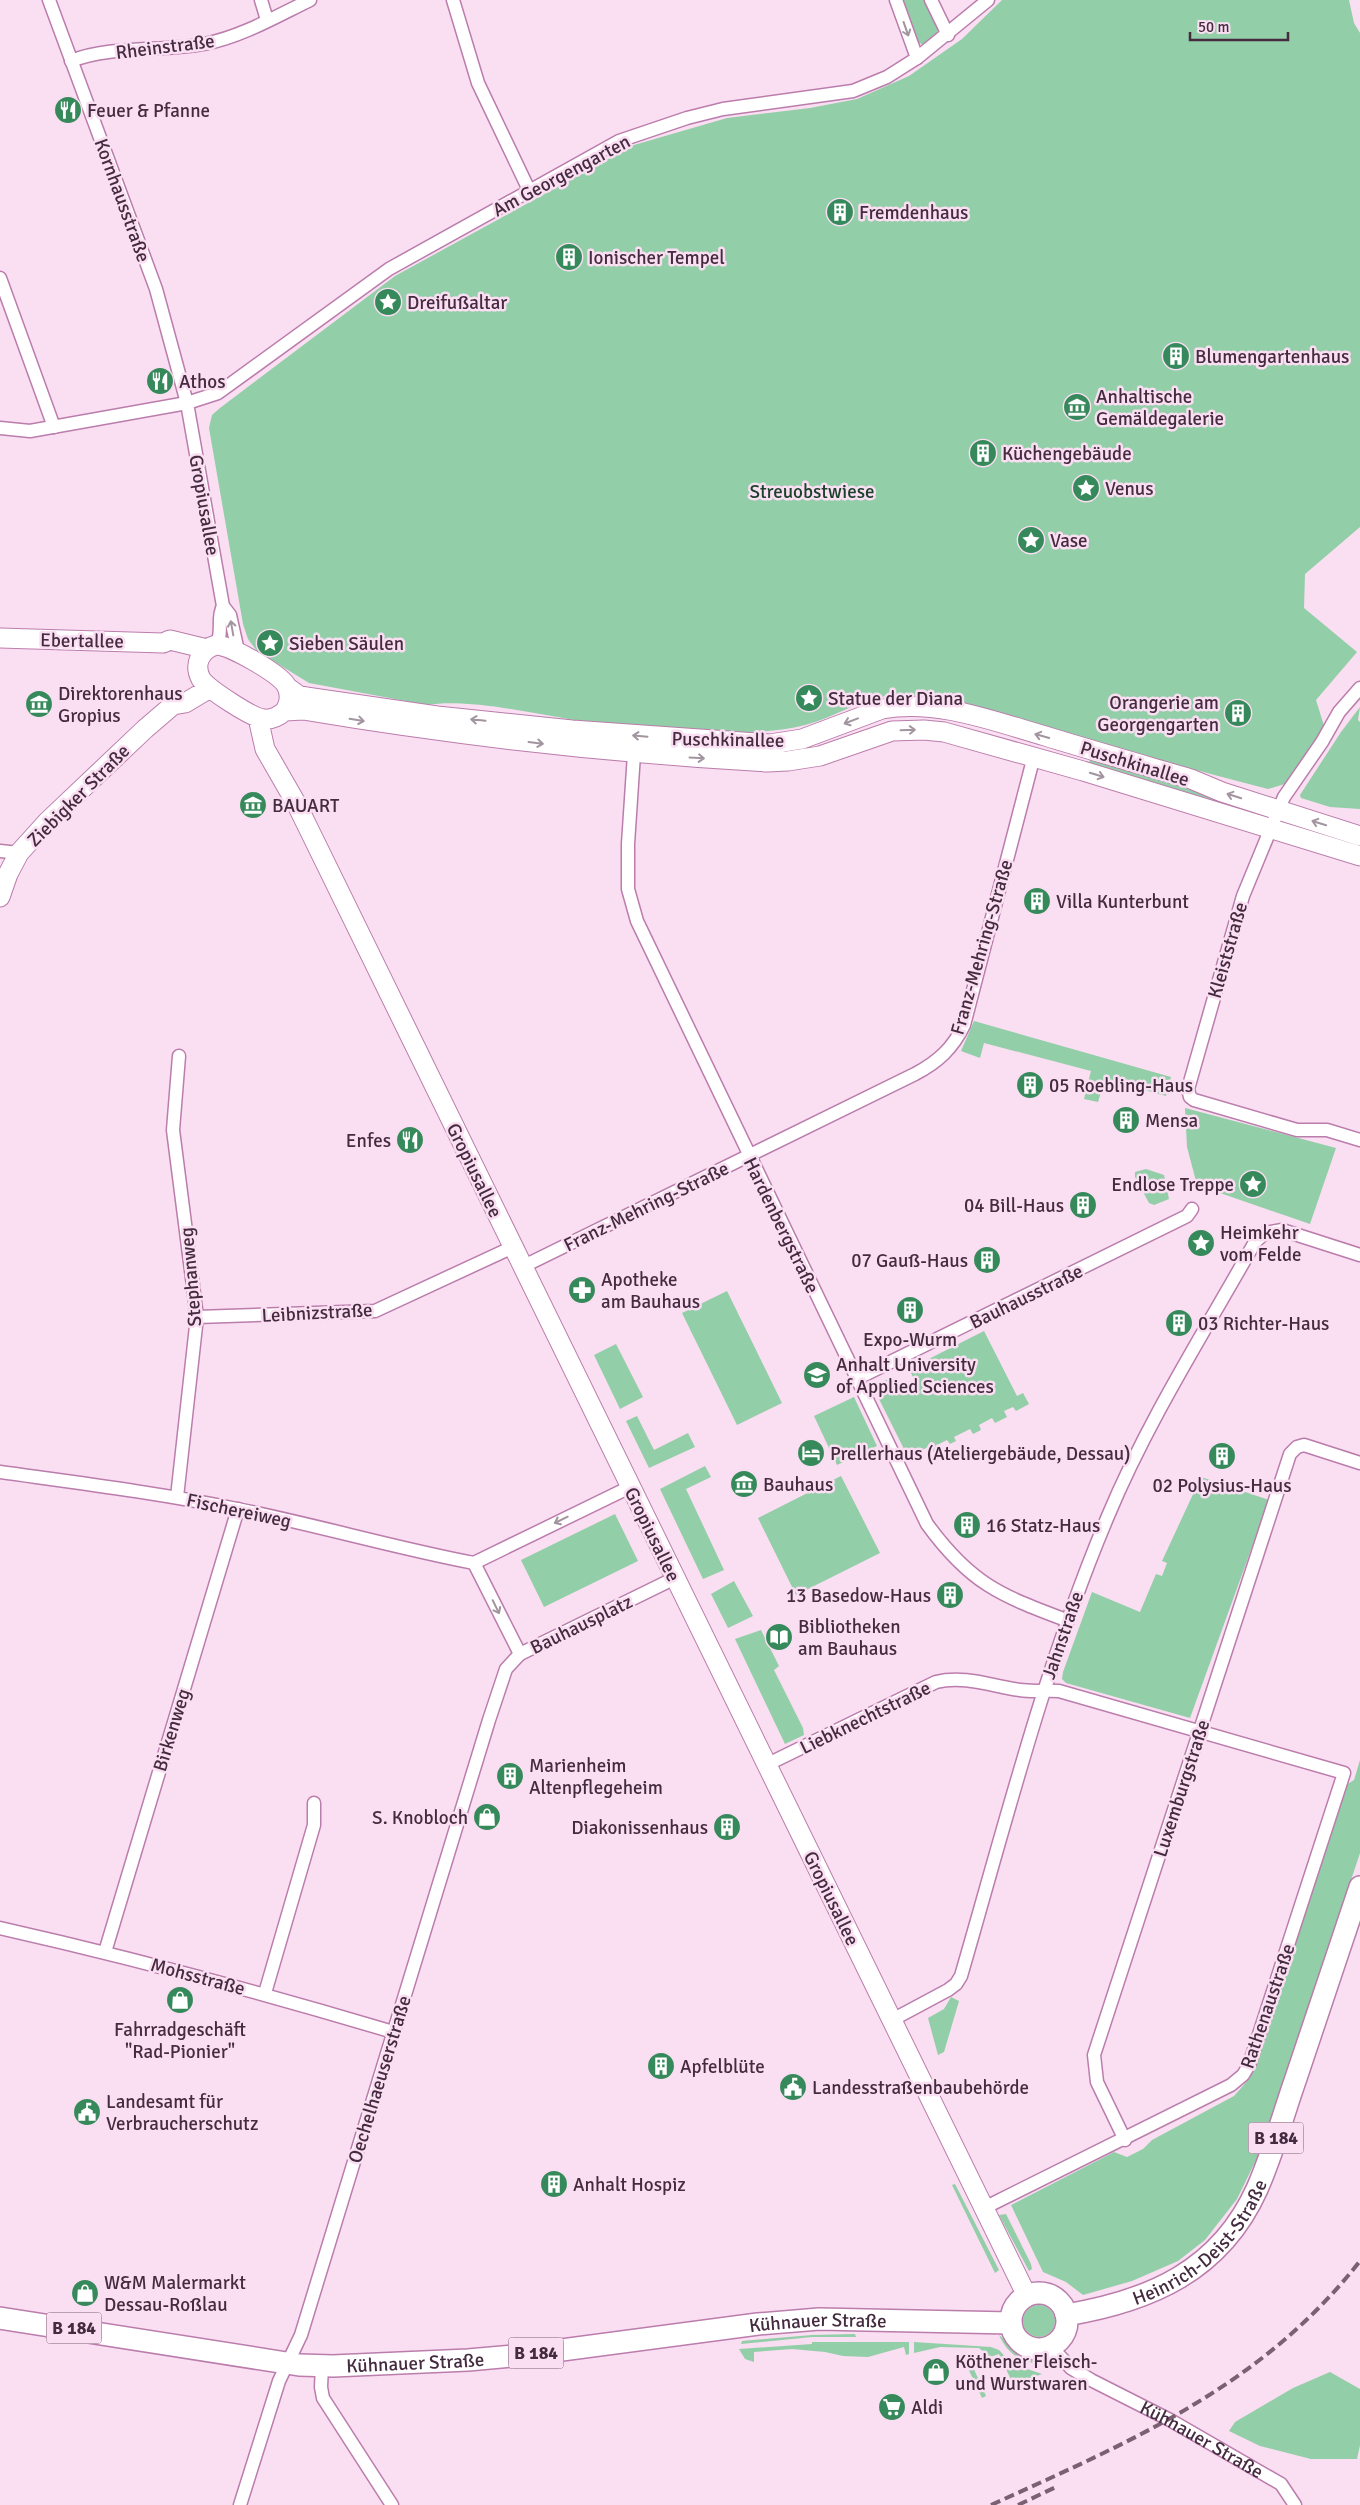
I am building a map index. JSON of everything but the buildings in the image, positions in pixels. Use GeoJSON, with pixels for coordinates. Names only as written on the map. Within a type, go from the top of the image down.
{"type":"FeatureCollection","features":[{"type":"Feature","properties":{"kind":"main road","name":"Ebertallee"},"geometry":{"type":"LineString","coordinates":[[0,638],[177,641],[189,646],[212,647]]}},
{"type":"Feature","properties":{"kind":"main road"},"geometry":{"type":"LineString","coordinates":[[163,642],[166,647],[202,676],[258,718],[281,714],[289,701],[287,687],[276,676],[228,646],[212,647],[200,658],[202,676]]}},
{"type":"Feature","properties":{"kind":"main road","name":"Ziebigker Straße"},"geometry":{"type":"LineString","coordinates":[[0,897],[8,874],[19,853],[116,756],[173,705],[185,703],[202,676]]}},
{"type":"Feature","properties":{"kind":"main road","name":"Puschkinallee"},"geometry":{"type":"LineString","coordinates":[[287,687],[298,695],[306,697],[437,716],[644,737],[754,744],[787,743],[802,739],[882,709],[903,706],[927,708],[984,718],[1154,768],[1360,856]]}},
{"type":"Feature","properties":{"kind":"main road","name":"Puschkinallee"},"geometry":{"type":"LineString","coordinates":[[281,714],[303,710],[454,734],[634,754],[788,761],[820,756],[892,731],[909,729],[944,732],[969,737],[1034,756],[1275,819],[1360,836]]}},
{"type":"Feature","properties":{"kind":"main road","name":"Gropiusallee"},"geometry":{"type":"LineString","coordinates":[[280,772],[273,731],[281,714]]}},
{"type":"Feature","properties":{"kind":"main road","name":"Gropiusallee"},"geometry":{"type":"LineString","coordinates":[[258,718],[265,749],[280,772],[1027,2296]]}},
{"type":"Feature","properties":{"kind":"main road","name":"Heinrich-Deist-Straße"},"geometry":{"type":"LineString","coordinates":[[1066,2315],[1129,2301],[1173,2282],[1212,2252],[1242,2216],[1256,2190],[1274,2144],[1360,1887]]}},
{"type":"Feature","properties":{"kind":"main road"},"geometry":{"type":"LineString","coordinates":[[1038,2293],[1054,2297],[1062,2305],[1066,2315],[1064,2333],[1051,2347],[1036,2349],[1025,2346],[1014,2334],[1011,2323],[1015,2307],[1027,2296],[1038,2293]]}},
{"type":"Feature","properties":{"kind":"main road","name":"Kühnauer Straße"},"geometry":{"type":"LineString","coordinates":[[0,2318],[289,2363],[322,2366],[496,2358],[758,2324],[819,2319],[1011,2323]]}},
{"type":"Feature","properties":{"kind":"street","name":"Kornhausstraße"},"geometry":{"type":"LineString","coordinates":[[49,0],[144,255],[187,404]]}},
{"type":"Feature","properties":{"kind":"street"},"geometry":{"type":"LineString","coordinates":[[261,0],[267,20]]}},
{"type":"Feature","properties":{"kind":"street","name":"Rheinstraße"},"geometry":{"type":"LineString","coordinates":[[71,61],[91,55],[209,43],[227,38],[310,0]]}},
{"type":"Feature","properties":{"kind":"street"},"geometry":{"type":"LineString","coordinates":[[453,0],[478,82],[530,190]]}},
{"type":"Feature","properties":{"kind":"street"},"geometry":{"type":"LineString","coordinates":[[896,0],[917,58]]}},
{"type":"Feature","properties":{"kind":"street"},"geometry":{"type":"LineString","coordinates":[[931,0],[948,35]]}},
{"type":"Feature","properties":{"kind":"street","name":"Am Georgengarten"},"geometry":{"type":"LineString","coordinates":[[0,428],[19,432],[54,427],[187,404],[210,396],[228,387],[389,269],[619,141],[723,108],[853,91],[887,78],[917,58],[948,35],[988,0]]}},
{"type":"Feature","properties":{"kind":"street"},"geometry":{"type":"LineString","coordinates":[[0,278],[54,427]]}},
{"type":"Feature","properties":{"kind":"street","name":"Gropiusallee"},"geometry":{"type":"LineString","coordinates":[[187,404],[223,606],[230,615],[238,651]]}},
{"type":"Feature","properties":{"kind":"street","name":"Gropiusallee"},"geometry":{"type":"LineString","coordinates":[[212,647],[220,638],[219,614],[223,606]]}},
{"type":"Feature","properties":{"kind":"street","name":"Kleiststraße"},"geometry":{"type":"LineString","coordinates":[[1360,688],[1339,712],[1322,742],[1284,796],[1237,913],[1188,1085],[1188,1094],[1194,1100],[1297,1130],[1327,1130],[1360,1140]]}},
{"type":"Feature","properties":{"kind":"street","name":"Hardenbergstraße"},"geometry":{"type":"LineString","coordinates":[[634,754],[628,844],[628,889],[637,921],[927,1524],[943,1546],[959,1563],[993,1590],[1014,1601],[1066,1620]]}},
{"type":"Feature","properties":{"kind":"street","name":"Franz-Mehring-Straße"},"geometry":{"type":"LineString","coordinates":[[522,1267],[928,1068],[952,1047],[964,1025],[1034,756]]}},
{"type":"Feature","properties":{"kind":"street"},"geometry":{"type":"LineString","coordinates":[[0,851],[19,853]]}},
{"type":"Feature","properties":{"kind":"street","name":"Stephanweg"},"geometry":{"type":"LineString","coordinates":[[177,1497],[197,1317],[173,1130],[179,1056]]}},
{"type":"Feature","properties":{"kind":"street","name":"Bauhausstraße"},"geometry":{"type":"LineString","coordinates":[[856,1379],[1188,1216],[1192,1209]]}},
{"type":"Feature","properties":{"kind":"street","name":"Jahnstraße"},"geometry":{"type":"LineString","coordinates":[[892,2020],[948,1990],[956,1984],[960,1976],[1043,1690],[1066,1620],[1108,1514],[1138,1451],[1256,1242],[1265,1233],[1282,1230],[1360,1255]]}},
{"type":"Feature","properties":{"kind":"street","name":"Leibnizstraße"},"geometry":{"type":"LineString","coordinates":[[197,1317],[375,1311],[513,1248]]}},
{"type":"Feature","properties":{"kind":"street","name":"Luxemburgstraße"},"geometry":{"type":"LineString","coordinates":[[1125,2140],[1097,2082],[1094,2056],[1290,1454],[1297,1447],[1308,1446],[1360,1463]]}},
{"type":"Feature","properties":{"kind":"street","name":"Fischereiweg"},"geometry":{"type":"LineString","coordinates":[[0,1472],[177,1497],[362,1537],[420,1553],[474,1563]]}},
{"type":"Feature","properties":{"kind":"street"},"geometry":{"type":"LineString","coordinates":[[474,1563],[630,1487]]}},
{"type":"Feature","properties":{"kind":"street","name":"Birkenweg"},"geometry":{"type":"LineString","coordinates":[[105,1952],[238,1509]]}},
{"type":"Feature","properties":{"kind":"street","name":"Bauhausplatz"},"geometry":{"type":"LineString","coordinates":[[474,1563],[520,1654],[675,1578]]}},
{"type":"Feature","properties":{"kind":"street","name":"Oechelhaeuserstraße"},"geometry":{"type":"LineString","coordinates":[[240,2505],[279,2381],[289,2363],[304,2324],[489,1720],[506,1670],[520,1654]]}},
{"type":"Feature","properties":{"kind":"street","name":"Liebknechtstraße"},"geometry":{"type":"LineString","coordinates":[[766,1765],[936,1682],[964,1680],[1023,1690],[1059,1691],[1128,1709],[1344,1773]]}},
{"type":"Feature","properties":{"kind":"street","name":"Rathenaustraße"},"geometry":{"type":"LineString","coordinates":[[984,2208],[1125,2140],[1231,2085],[1246,2071],[1344,1773]]}},
{"type":"Feature","properties":{"kind":"street"},"geometry":{"type":"LineString","coordinates":[[265,1993],[314,1824],[314,1803]]}},
{"type":"Feature","properties":{"kind":"street","name":"Mohsstraße"},"geometry":{"type":"LineString","coordinates":[[0,1928],[105,1952],[265,1993],[393,2032]]}},
{"type":"Feature","properties":{"kind":"street","name":"Kühnauer Straße"},"geometry":{"type":"LineString","coordinates":[[1051,2347],[1071,2368],[1084,2377],[1170,2420],[1281,2484],[1295,2505]]}},
{"type":"Feature","properties":{"kind":"street"},"geometry":{"type":"LineString","coordinates":[[322,2366],[321,2387],[324,2398],[392,2505]]}},
{"type":"Feature","properties":{"kind":"green space"},"geometry":{"type":"Polygon","coordinates":[[[902,0],[925,0],[938,27],[937,34],[924,45],[919,43],[902,0]]]}},
{"type":"Feature","properties":{"kind":"green space","name":"Streuobstwiese"},"geometry":{"type":"Polygon","coordinates":[[[1002,0],[1349,0],[1354,23],[1360,33],[1360,527],[1305,574],[1304,608],[1357,652],[1316,700],[1325,729],[1288,783],[1268,789],[1121,749],[987,709],[922,696],[887,696],[863,702],[805,725],[772,731],[722,732],[629,726],[586,722],[485,705],[445,703],[427,705],[309,683],[257,651],[248,639],[243,624],[209,428],[212,415],[220,408],[395,276],[634,145],[727,118],[810,108],[857,99],[909,76],[962,39],[1002,0]]]}},
{"type":"Feature","properties":{"kind":"green space"},"geometry":{"type":"Polygon","coordinates":[[[1360,707],[1358,720],[1360,722],[1360,809],[1330,807],[1301,798],[1300,795],[1341,732],[1360,707]]]}},
{"type":"Feature","properties":{"kind":"green space"},"geometry":{"type":"Polygon","coordinates":[[[1091,756],[1184,788],[1246,806],[1244,813],[1088,766],[1091,756]]]}},
{"type":"Feature","properties":{"kind":"green space"},"geometry":{"type":"Polygon","coordinates":[[[974,1021],[1171,1077],[1166,1096],[1105,1079],[1098,1102],[1084,1099],[1091,1071],[984,1043],[980,1058],[961,1051],[974,1021]]]}},
{"type":"Feature","properties":{"kind":"green space"},"geometry":{"type":"Polygon","coordinates":[[[1185,1108],[1336,1148],[1310,1224],[1197,1185],[1187,1147],[1185,1108]]]}},
{"type":"Feature","properties":{"kind":"green space"},"geometry":{"type":"Polygon","coordinates":[[[1146,1169],[1164,1175],[1169,1199],[1154,1205],[1149,1203],[1135,1177],[1135,1172],[1146,1169]]]}},
{"type":"Feature","properties":{"kind":"green space"},"geometry":{"type":"Polygon","coordinates":[[[727,1291],[782,1403],[737,1425],[682,1313],[727,1291]]]}},
{"type":"Feature","properties":{"kind":"green space"},"geometry":{"type":"Polygon","coordinates":[[[984,1331],[1017,1396],[1023,1393],[1029,1404],[1016,1411],[1013,1407],[1004,1411],[1007,1417],[995,1423],[992,1418],[979,1425],[981,1430],[973,1434],[970,1429],[954,1437],[956,1441],[950,1444],[947,1440],[937,1445],[939,1451],[934,1453],[930,1446],[909,1457],[911,1463],[873,1387],[888,1379],[896,1393],[916,1383],[909,1369],[984,1331]]]}},
{"type":"Feature","properties":{"kind":"green space"},"geometry":{"type":"Polygon","coordinates":[[[616,1344],[643,1397],[620,1409],[594,1355],[616,1344]]]}},
{"type":"Feature","properties":{"kind":"green space"},"geometry":{"type":"Polygon","coordinates":[[[854,1397],[877,1446],[837,1465],[814,1416],[854,1397]]]}},
{"type":"Feature","properties":{"kind":"green space"},"geometry":{"type":"Polygon","coordinates":[[[637,1416],[654,1450],[688,1433],[695,1447],[649,1468],[626,1421],[637,1416]]]}},
{"type":"Feature","properties":{"kind":"green space"},"geometry":{"type":"Polygon","coordinates":[[[705,1466],[711,1477],[686,1489],[724,1570],[703,1579],[660,1489],[705,1466]]]}},
{"type":"Feature","properties":{"kind":"green space"},"geometry":{"type":"Polygon","coordinates":[[[841,1476],[880,1553],[796,1595],[758,1518],[841,1476]]]}},
{"type":"Feature","properties":{"kind":"green space"},"geometry":{"type":"Polygon","coordinates":[[[1201,1477],[1269,1500],[1190,1718],[1066,1683],[1062,1679],[1063,1672],[1092,1592],[1140,1612],[1156,1574],[1162,1576],[1167,1563],[1162,1561],[1201,1477]]]}},
{"type":"Feature","properties":{"kind":"green space"},"geometry":{"type":"Polygon","coordinates":[[[615,1514],[638,1561],[544,1607],[521,1560],[615,1514]]]}},
{"type":"Feature","properties":{"kind":"green space"},"geometry":{"type":"Polygon","coordinates":[[[734,1581],[753,1616],[728,1628],[711,1594],[734,1581]]]}},
{"type":"Feature","properties":{"kind":"green space"},"geometry":{"type":"Polygon","coordinates":[[[761,1630],[779,1666],[774,1670],[803,1728],[804,1735],[785,1744],[735,1639],[761,1630]]]}},
{"type":"Feature","properties":{"kind":"green space"},"geometry":{"type":"Polygon","coordinates":[[[1360,1760],[1360,1853],[1277,2103],[1257,2158],[1237,2199],[1205,2240],[1178,2261],[1132,2281],[1083,2295],[1066,2282],[1043,2272],[1011,2205],[1114,2152],[1127,2157],[1143,2149],[1152,2140],[1234,2096],[1249,2079],[1259,2056],[1340,1789],[1354,1780],[1360,1760]]]}},
{"type":"Feature","properties":{"kind":"green space"},"geometry":{"type":"Polygon","coordinates":[[[951,1997],[959,2001],[944,2052],[938,2055],[928,2018],[944,2009],[951,1997]]]}},
{"type":"Feature","properties":{"kind":"green space"},"geometry":{"type":"Polygon","coordinates":[[[955,2184],[999,2270],[995,2273],[952,2185],[955,2184]]]}},
{"type":"Feature","properties":{"kind":"green space"},"geometry":{"type":"Polygon","coordinates":[[[1006,2214],[1031,2264],[1032,2269],[1029,2271],[999,2215],[1006,2214]]]}},
{"type":"Feature","properties":{"kind":"green space"},"geometry":{"type":"Polygon","coordinates":[[[1039,2305],[1050,2310],[1055,2321],[1050,2332],[1039,2337],[1028,2332],[1023,2321],[1028,2310],[1039,2305]]]}},
{"type":"Feature","properties":{"kind":"green space"},"geometry":{"type":"Polygon","coordinates":[[[855,2334],[856,2337],[812,2337],[741,2344],[742,2341],[812,2335],[855,2334]]]}},
{"type":"Feature","properties":{"kind":"green space"},"geometry":{"type":"Polygon","coordinates":[[[999,2335],[1020,2351],[1049,2363],[1033,2363],[1019,2358],[1008,2349],[999,2335]]]}},
{"type":"Feature","properties":{"kind":"green space"},"geometry":{"type":"Polygon","coordinates":[[[812,2342],[909,2342],[909,2354],[906,2355],[904,2347],[868,2357],[843,2356],[825,2352],[792,2349],[754,2352],[754,2362],[745,2359],[739,2349],[812,2344],[812,2342]]]}},
{"type":"Feature","properties":{"kind":"green space"},"geometry":{"type":"Polygon","coordinates":[[[914,2342],[991,2347],[999,2350],[1012,2364],[1042,2374],[1013,2384],[999,2354],[990,2357],[979,2348],[940,2347],[914,2353],[914,2342]]]}},
{"type":"Feature","properties":{"kind":"green space"},"geometry":{"type":"Polygon","coordinates":[[[955,2358],[974,2358],[980,2361],[972,2365],[986,2396],[982,2398],[965,2362],[958,2365],[955,2358]]]}},
{"type":"Feature","properties":{"kind":"green space"},"geometry":{"type":"Polygon","coordinates":[[[1330,2372],[1360,2389],[1360,2445],[1357,2459],[1311,2459],[1260,2446],[1229,2431],[1235,2422],[1293,2388],[1330,2372]]]}},
{"type":"Feature","properties":{"kind":"railway"},"geometry":{"type":"LineString","coordinates":[[991,2505],[1144,2433],[1192,2406],[1237,2376],[1281,2343],[1322,2305],[1360,2261]]}},
{"type":"Feature","properties":{"kind":"railway"},"geometry":{"type":"LineString","coordinates":[[1018,2505],[1056,2487]]}},
{"type":"Feature","properties":{"kind":"place","name":"Feuer & Pfanne"},"geometry":{"type":"Point","coordinates":[68,110]}},
{"type":"Feature","properties":{"kind":"place","name":"Fremdenhaus"},"geometry":{"type":"Point","coordinates":[840,212]}},
{"type":"Feature","properties":{"kind":"place","name":"Ionischer Tempel"},"geometry":{"type":"Point","coordinates":[569,257]}},
{"type":"Feature","properties":{"kind":"place","name":"Dreifußaltar"},"geometry":{"type":"Point","coordinates":[388,302]}},
{"type":"Feature","properties":{"kind":"place","name":"Blumengartenhaus"},"geometry":{"type":"Point","coordinates":[1176,356]}},
{"type":"Feature","properties":{"kind":"place","name":"Athos"},"geometry":{"type":"Point","coordinates":[160,381]}},
{"type":"Feature","properties":{"kind":"place","name":"Anhaltische Gemäldegalerie"},"geometry":{"type":"Point","coordinates":[1077,407]}},
{"type":"Feature","properties":{"kind":"place","name":"Küchengebäude"},"geometry":{"type":"Point","coordinates":[983,453]}},
{"type":"Feature","properties":{"kind":"place","name":"Venus"},"geometry":{"type":"Point","coordinates":[1086,488]}},
{"type":"Feature","properties":{"kind":"place","name":"Vase"},"geometry":{"type":"Point","coordinates":[1031,540]}},
{"type":"Feature","properties":{"kind":"place","name":"Sieben Säulen"},"geometry":{"type":"Point","coordinates":[270,643]}},
{"type":"Feature","properties":{"kind":"place","name":"Statue der Diana"},"geometry":{"type":"Point","coordinates":[809,698]}},
{"type":"Feature","properties":{"kind":"place","name":"Direktorenhaus Gropius"},"geometry":{"type":"Point","coordinates":[39,704]}},
{"type":"Feature","properties":{"kind":"place","name":"Orangerie am Georgengarten"},"geometry":{"type":"Point","coordinates":[1238,713]}},
{"type":"Feature","properties":{"kind":"place","name":"BAUART"},"geometry":{"type":"Point","coordinates":[253,805]}},
{"type":"Feature","properties":{"kind":"place","name":"Villa Kunterbunt"},"geometry":{"type":"Point","coordinates":[1037,901]}},
{"type":"Feature","properties":{"kind":"place","name":"05 Roebling-Haus"},"geometry":{"type":"Point","coordinates":[1030,1085]}},
{"type":"Feature","properties":{"kind":"place","name":"Mensa"},"geometry":{"type":"Point","coordinates":[1126,1120]}},
{"type":"Feature","properties":{"kind":"place","name":"Enfes"},"geometry":{"type":"Point","coordinates":[410,1140]}},
{"type":"Feature","properties":{"kind":"place","name":"Endlose Treppe"},"geometry":{"type":"Point","coordinates":[1253,1184]}},
{"type":"Feature","properties":{"kind":"place","name":"04 Bill-Haus"},"geometry":{"type":"Point","coordinates":[1083,1205]}},
{"type":"Feature","properties":{"kind":"place","name":"Heimkehr vom Felde"},"geometry":{"type":"Point","coordinates":[1201,1243]}},
{"type":"Feature","properties":{"kind":"place","name":"07 Gauß-Haus"},"geometry":{"type":"Point","coordinates":[987,1260]}},
{"type":"Feature","properties":{"kind":"place","name":"Apotheke am Bauhaus"},"geometry":{"type":"Point","coordinates":[582,1290]}},
{"type":"Feature","properties":{"kind":"place","name":"Expo-Wurm"},"geometry":{"type":"Point","coordinates":[910,1310]}},
{"type":"Feature","properties":{"kind":"place","name":"03 Richter-Haus"},"geometry":{"type":"Point","coordinates":[1179,1323]}},
{"type":"Feature","properties":{"kind":"place","name":"Anhalt University of Applied Sciences"},"geometry":{"type":"Point","coordinates":[817,1375]}},
{"type":"Feature","properties":{"kind":"place","name":"Prellerhaus (Ateliergebäude, Dessau)"},"geometry":{"type":"Point","coordinates":[811,1453]}},
{"type":"Feature","properties":{"kind":"place","name":"02 Polysius-Haus"},"geometry":{"type":"Point","coordinates":[1222,1456]}},
{"type":"Feature","properties":{"kind":"place","name":"Bauhaus"},"geometry":{"type":"Point","coordinates":[744,1484]}},
{"type":"Feature","properties":{"kind":"place","name":"16 Statz-Haus"},"geometry":{"type":"Point","coordinates":[967,1525]}},
{"type":"Feature","properties":{"kind":"place","name":"13 Basedow-Haus"},"geometry":{"type":"Point","coordinates":[950,1595]}},
{"type":"Feature","properties":{"kind":"place","name":"Bibliotheken am Bauhaus"},"geometry":{"type":"Point","coordinates":[779,1637]}},
{"type":"Feature","properties":{"kind":"place","name":"Marienheim Altenpflegeheim"},"geometry":{"type":"Point","coordinates":[510,1776]}},
{"type":"Feature","properties":{"kind":"place","name":"S. Knobloch"},"geometry":{"type":"Point","coordinates":[487,1817]}},
{"type":"Feature","properties":{"kind":"place","name":"Diakonissenhaus"},"geometry":{"type":"Point","coordinates":[727,1827]}},
{"type":"Feature","properties":{"kind":"place","name":"Fahrradgeschäft \"Rad-Pionier\""},"geometry":{"type":"Point","coordinates":[180,2000]}},
{"type":"Feature","properties":{"kind":"place","name":"Apfelblüte"},"geometry":{"type":"Point","coordinates":[661,2066]}},
{"type":"Feature","properties":{"kind":"place","name":"Landesstraßenbaubehörde"},"geometry":{"type":"Point","coordinates":[793,2087]}},
{"type":"Feature","properties":{"kind":"place","name":"Landesamt für Verbraucherschutz"},"geometry":{"type":"Point","coordinates":[87,2112]}},
{"type":"Feature","properties":{"kind":"place","name":"Anhalt Hospiz"},"geometry":{"type":"Point","coordinates":[554,2184]}},
{"type":"Feature","properties":{"kind":"place","name":"W&M Malermarkt Dessau-Roßlau"},"geometry":{"type":"Point","coordinates":[85,2293]}},
{"type":"Feature","properties":{"kind":"place","name":"Köthener Fleisch- und Wurstwaren"},"geometry":{"type":"Point","coordinates":[936,2372]}},
{"type":"Feature","properties":{"kind":"place","name":"Aldi"},"geometry":{"type":"Point","coordinates":[892,2407]}}]}
